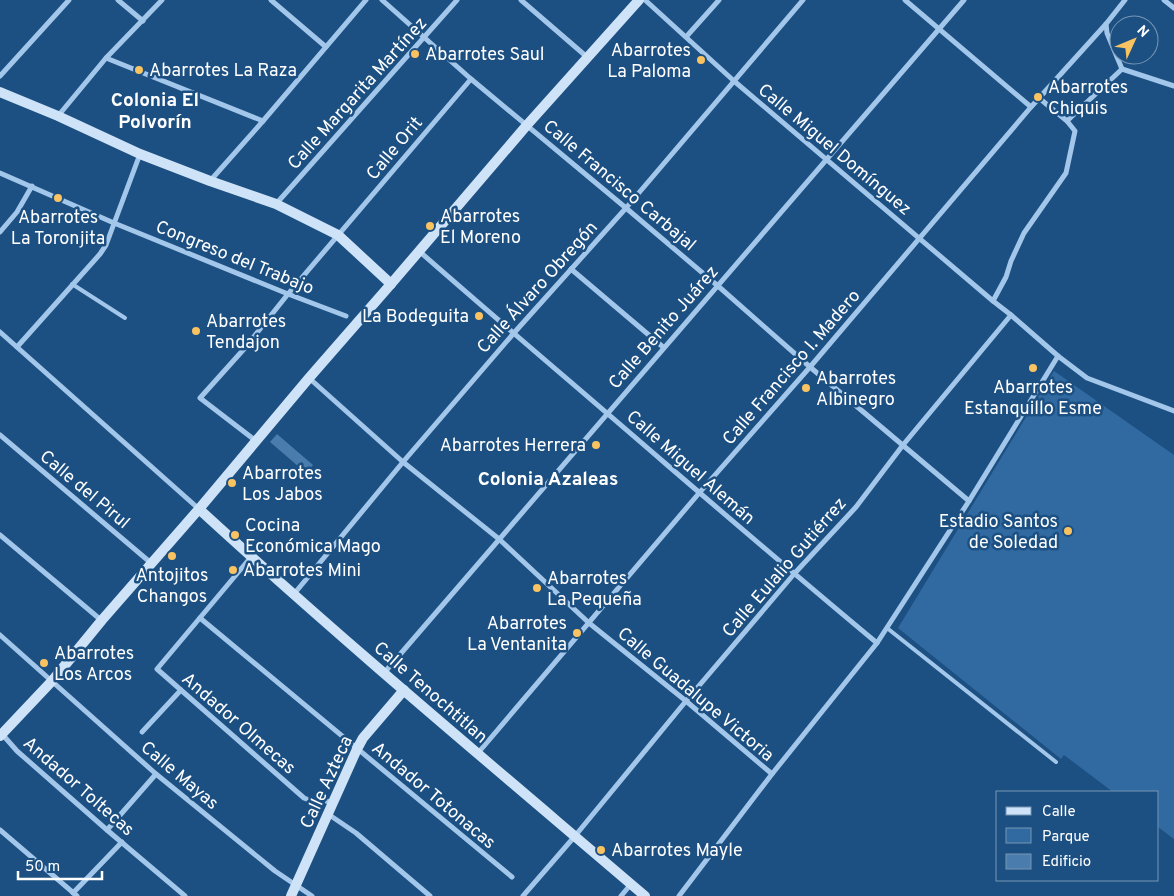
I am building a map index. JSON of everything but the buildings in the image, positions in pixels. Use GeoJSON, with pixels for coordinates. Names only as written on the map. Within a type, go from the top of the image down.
{"type":"FeatureCollection","features":[{"type":"Feature","properties":{"kind":"street"},"geometry":{"type":"LineString","coordinates":[[0,76],[69,0]]}},
{"type":"Feature","properties":{"kind":"street"},"geometry":{"type":"LineString","coordinates":[[118,0],[143,20]]}},
{"type":"Feature","properties":{"kind":"street"},"geometry":{"type":"LineString","coordinates":[[58,116],[106,58],[162,0]]}},
{"type":"Feature","properties":{"kind":"street"},"geometry":{"type":"LineString","coordinates":[[271,0],[326,47]]}},
{"type":"Feature","properties":{"kind":"street"},"geometry":{"type":"LineString","coordinates":[[210,181],[264,121],[366,0]]}},
{"type":"Feature","properties":{"kind":"street","name":"Calle Francisco Carbajal"},"geometry":{"type":"LineString","coordinates":[[382,0],[471,79],[626,208],[969,501]]}},
{"type":"Feature","properties":{"kind":"street","name":"Calle Margarita Martínez"},"geometry":{"type":"LineString","coordinates":[[276,204],[457,0]]}},
{"type":"Feature","properties":{"kind":"street"},"geometry":{"type":"LineString","coordinates":[[521,0],[587,57]]}},
{"type":"Feature","properties":{"kind":"street"},"geometry":{"type":"LineString","coordinates":[[1,734],[52,681],[102,620],[527,125],[639,0]]}},
{"type":"Feature","properties":{"kind":"street","name":"Calle Miguel Domínguez"},"geometry":{"type":"LineString","coordinates":[[645,0],[734,81],[1058,356],[1087,378],[1174,411]]}},
{"type":"Feature","properties":{"kind":"street"},"geometry":{"type":"LineString","coordinates":[[686,37],[719,0]]}},
{"type":"Feature","properties":{"kind":"street","name":"Calle Álvaro Obregón"},"geometry":{"type":"LineString","coordinates":[[294,594],[403,462],[513,334],[626,208],[803,0]]}},
{"type":"Feature","properties":{"kind":"street"},"geometry":{"type":"LineString","coordinates":[[905,0],[1031,107]]}},
{"type":"Feature","properties":{"kind":"street","name":"Calle Benito Juárez"},"geometry":{"type":"LineString","coordinates":[[384,672],[964,0]]}},
{"type":"Feature","properties":{"kind":"street","name":"Calle Francisco I. Madero"},"geometry":{"type":"LineString","coordinates":[[478,753],[1031,107],[1126,0]]}},
{"type":"Feature","properties":{"kind":"street"},"geometry":{"type":"LineString","coordinates":[[1164,0],[1174,8]]}},
{"type":"Feature","properties":{"kind":"street"},"geometry":{"type":"LineString","coordinates":[[1106,24],[1122,69]]}},
{"type":"Feature","properties":{"kind":"street"},"geometry":{"type":"LineString","coordinates":[[106,58],[264,121]]}},
{"type":"Feature","properties":{"kind":"street"},"geometry":{"type":"LineString","coordinates":[[1122,69],[1174,86]]}},
{"type":"Feature","properties":{"kind":"street"},"geometry":{"type":"LineString","coordinates":[[1067,121],[1122,69]]}},
{"type":"Feature","properties":{"kind":"street","name":"Calle Orit"},"geometry":{"type":"LineString","coordinates":[[256,441],[200,398],[244,349],[288,294],[471,79]]}},
{"type":"Feature","properties":{"kind":"street"},"geometry":{"type":"LineString","coordinates":[[0,92],[58,116],[140,154],[276,204],[338,235],[391,284]]}},
{"type":"Feature","properties":{"kind":"street"},"geometry":{"type":"LineString","coordinates":[[993,301],[1006,277],[1024,232],[1066,173],[1075,131],[1067,121],[1039,98]]}},
{"type":"Feature","properties":{"kind":"street"},"geometry":{"type":"LineString","coordinates":[[17,347],[106,245],[140,154]]}},
{"type":"Feature","properties":{"kind":"street","name":"Congreso del Trabajo"},"geometry":{"type":"LineString","coordinates":[[0,173],[114,223],[346,316]]}},
{"type":"Feature","properties":{"kind":"street"},"geometry":{"type":"LineString","coordinates":[[0,232],[17,212],[32,186]]}},
{"type":"Feature","properties":{"kind":"street","name":"Calle Miguel Alemán"},"geometry":{"type":"LineString","coordinates":[[419,251],[513,334],[877,643]]}},
{"type":"Feature","properties":{"kind":"street"},"geometry":{"type":"LineString","coordinates":[[571,269],[663,347]]}},
{"type":"Feature","properties":{"kind":"street","name":"Calle Eulalio Gutiérrez"},"geometry":{"type":"LineString","coordinates":[[523,896],[794,574],[856,506],[903,445],[1011,315]]}},
{"type":"Feature","properties":{"kind":"street"},"geometry":{"type":"LineString","coordinates":[[0,332],[199,509]]}},
{"type":"Feature","properties":{"kind":"street"},"geometry":{"type":"LineString","coordinates":[[678,896],[772,774],[877,643],[969,501],[1058,356]]}},
{"type":"Feature","properties":{"kind":"street","name":"Calle Guadalupe Victoria"},"geometry":{"type":"LineString","coordinates":[[309,378],[403,462],[499,539],[588,623],[686,701],[772,774]]}},
{"type":"Feature","properties":{"kind":"street","name":"Calle del Pirul"},"geometry":{"type":"LineString","coordinates":[[0,435],[152,564]]}},
{"type":"Feature","properties":{"kind":"street","name":"Calle Tenochtitlan"},"geometry":{"type":"LineString","coordinates":[[199,509],[251,557],[404,690],[645,896]]}},
{"type":"Feature","properties":{"kind":"street"},"geometry":{"type":"LineString","coordinates":[[0,535],[102,620]]}},
{"type":"Feature","properties":{"kind":"street"},"geometry":{"type":"LineString","coordinates":[[200,618],[251,557]]}},
{"type":"Feature","properties":{"kind":"street","name":"Andador Olmecas"},"geometry":{"type":"LineString","coordinates":[[200,618],[157,669],[304,798],[333,803]]}},
{"type":"Feature","properties":{"kind":"street","name":"Andador Totonacas"},"geometry":{"type":"LineString","coordinates":[[200,618],[512,877]]}},
{"type":"Feature","properties":{"kind":"street","name":"Calle Mayas"},"geometry":{"type":"LineString","coordinates":[[0,635],[156,774],[275,871],[312,896]]}},
{"type":"Feature","properties":{"kind":"street"},"geometry":{"type":"LineString","coordinates":[[142,732],[181,690]]}},
{"type":"Feature","properties":{"kind":"street","name":"Calle Azteca"},"geometry":{"type":"LineString","coordinates":[[291,896],[363,738],[404,690]]}},
{"type":"Feature","properties":{"kind":"street","name":"Andador Toltecas"},"geometry":{"type":"LineString","coordinates":[[1,734],[107,830],[185,896]]}},
{"type":"Feature","properties":{"kind":"street"},"geometry":{"type":"LineString","coordinates":[[107,830],[156,774]]}},
{"type":"Feature","properties":{"kind":"street"},"geometry":{"type":"LineString","coordinates":[[328,814],[356,833],[430,896]]}},
{"type":"Feature","properties":{"kind":"street"},"geometry":{"type":"LineString","coordinates":[[0,830],[75,894],[122,842]]}},
{"type":"Feature","properties":{"kind":"street"},"geometry":{"type":"LineString","coordinates":[[621,896],[631,884]]}},
{"type":"Feature","properties":{"kind":"lane"},"geometry":{"type":"LineString","coordinates":[[72,284],[126,318]]}},
{"type":"Feature","properties":{"kind":"lane"},"geometry":{"type":"LineString","coordinates":[[887,628],[1056,762]]}},
{"type":"Feature","properties":{"kind":"green space","name":"Estadio Santos de Soledad"},"geometry":{"type":"Polygon","coordinates":[[[1054,371],[1174,455],[1174,839],[1159,828],[1159,791],[1112,791],[1064,755],[1061,759],[898,628],[1054,371]]]}},
{"type":"Feature","properties":{"kind":"place","name":"Abarrotes Saul"},"geometry":{"type":"Point","coordinates":[415,54]}},
{"type":"Feature","properties":{"kind":"place","name":"Abarrotes La Paloma"},"geometry":{"type":"Point","coordinates":[701,60]}},
{"type":"Feature","properties":{"kind":"place","name":"Abarrotes La Raza"},"geometry":{"type":"Point","coordinates":[139,70]}},
{"type":"Feature","properties":{"kind":"place","name":"Abarrotes Chiquis"},"geometry":{"type":"Point","coordinates":[1038,97]}},
{"type":"Feature","properties":{"kind":"place","name":"Abarrotes La Toronjita"},"geometry":{"type":"Point","coordinates":[58,198]}},
{"type":"Feature","properties":{"kind":"place","name":"Abarrotes El Moreno"},"geometry":{"type":"Point","coordinates":[430,226]}},
{"type":"Feature","properties":{"kind":"place","name":"La Bodeguita"},"geometry":{"type":"Point","coordinates":[479,316]}},
{"type":"Feature","properties":{"kind":"place","name":"Abarrotes Tendajon"},"geometry":{"type":"Point","coordinates":[196,331]}},
{"type":"Feature","properties":{"kind":"place","name":"Abarrotes Estanquillo Esme"},"geometry":{"type":"Point","coordinates":[1033,368]}},
{"type":"Feature","properties":{"kind":"place","name":"Abarrotes Albinegro"},"geometry":{"type":"Point","coordinates":[806,388]}},
{"type":"Feature","properties":{"kind":"place","name":"Abarrotes Herrera"},"geometry":{"type":"Point","coordinates":[596,445]}},
{"type":"Feature","properties":{"kind":"place","name":"Abarrotes Los Jabos"},"geometry":{"type":"Point","coordinates":[232,483]}},
{"type":"Feature","properties":{"kind":"place","name":"Estadio Santos de Soledad"},"geometry":{"type":"Point","coordinates":[1068,531]}},
{"type":"Feature","properties":{"kind":"place","name":"Cocina Económica Mago"},"geometry":{"type":"Point","coordinates":[235,535]}},
{"type":"Feature","properties":{"kind":"place","name":"Antojitos Changos"},"geometry":{"type":"Point","coordinates":[172,556]}},
{"type":"Feature","properties":{"kind":"place","name":"Abarrotes Mini"},"geometry":{"type":"Point","coordinates":[233,570]}},
{"type":"Feature","properties":{"kind":"place","name":"Abarrotes La Pequeña"},"geometry":{"type":"Point","coordinates":[537,588]}},
{"type":"Feature","properties":{"kind":"place","name":"Abarrotes La Ventanita"},"geometry":{"type":"Point","coordinates":[577,633]}},
{"type":"Feature","properties":{"kind":"place","name":"Abarrotes Los Arcos"},"geometry":{"type":"Point","coordinates":[44,663]}},
{"type":"Feature","properties":{"kind":"place","name":"Abarrotes Mayle"},"geometry":{"type":"Point","coordinates":[601,850]}},
{"type":"Feature","properties":{"kind":"district","name":"Colonia El Polvorín"},"geometry":{"type":"Point","coordinates":[155,110]}},
{"type":"Feature","properties":{"kind":"district","name":"Colonia Azaleas"},"geometry":{"type":"Point","coordinates":[548,478]}}]}
